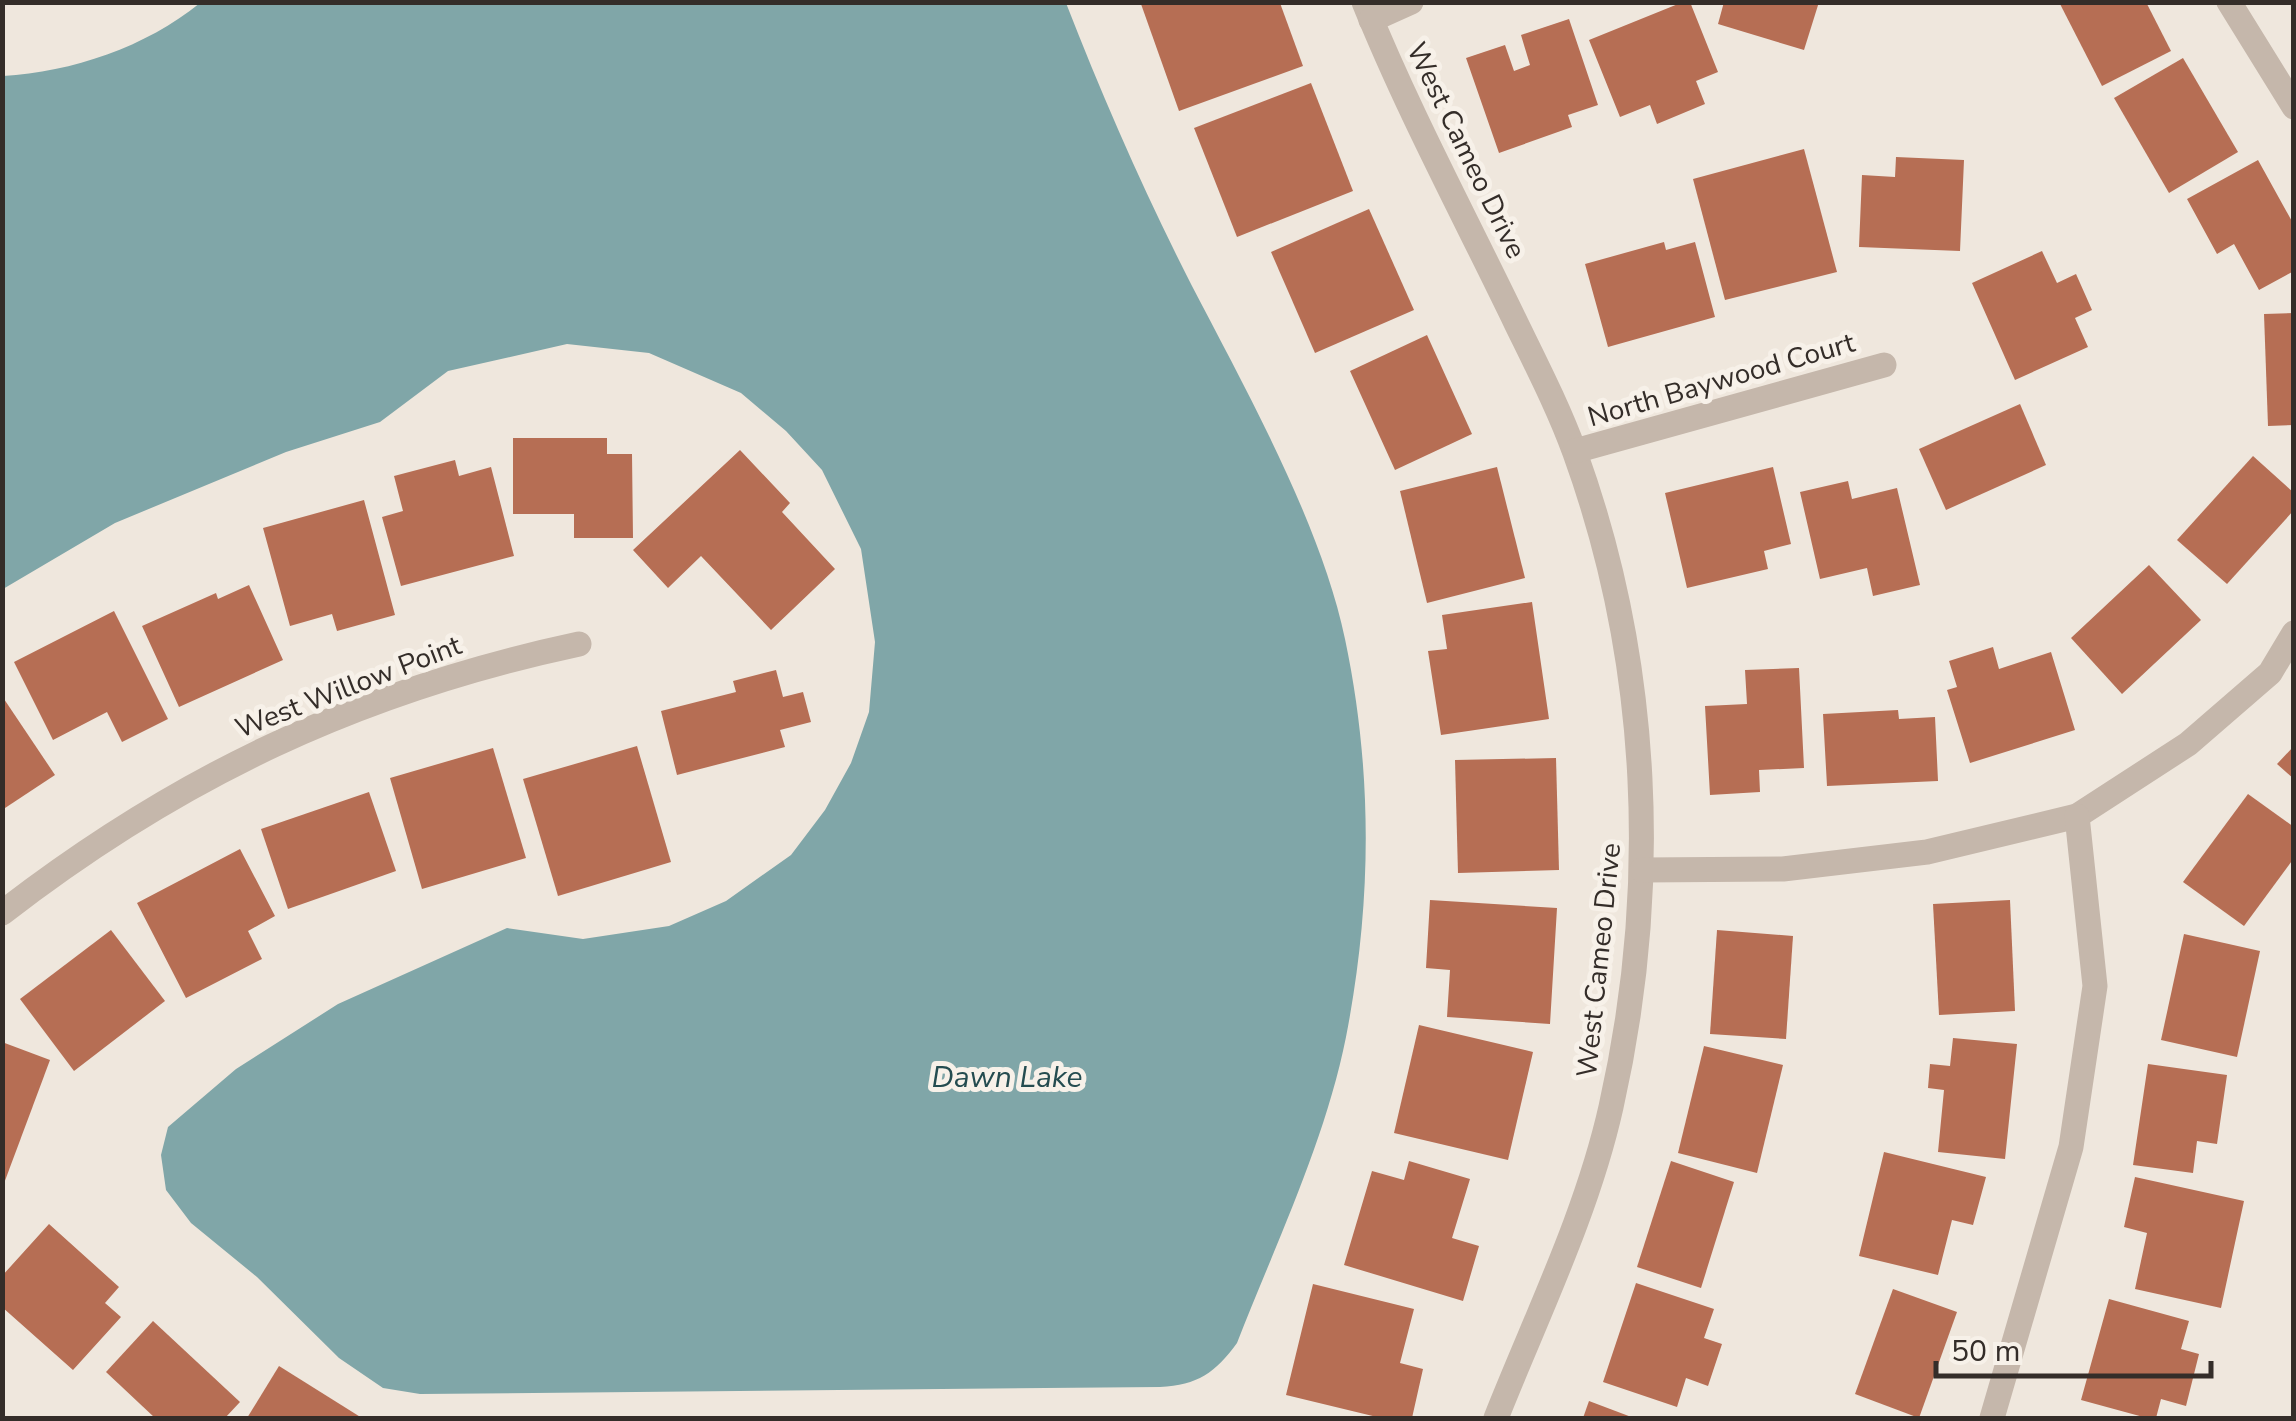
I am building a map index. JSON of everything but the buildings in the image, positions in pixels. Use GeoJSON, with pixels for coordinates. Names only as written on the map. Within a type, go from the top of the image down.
{"type":"FeatureCollection","features":[{"type":"Feature","properties":{"kind":"street"},"geometry":{"type":"LineString","coordinates":[[1368,11],[1412,2]]}},
{"type":"Feature","properties":{"kind":"street"},"geometry":{"type":"LineString","coordinates":[[2228,2],[2294,107]]}},
{"type":"Feature","properties":{"kind":"street","name":"West Cameo Drive"},"geometry":{"type":"LineString","coordinates":[[1368,11],[1575,452],[1607,552],[1631,653],[1640,760],[1642,870],[1611,1108],[1586,1189],[1496,1418]]}},
{"type":"Feature","properties":{"kind":"street","name":"North Baywood Court"},"geometry":{"type":"LineString","coordinates":[[1575,452],[1884,364]]}},
{"type":"Feature","properties":{"kind":"street"},"geometry":{"type":"LineString","coordinates":[[1642,870],[1783,869],[1927,852],[2078,816],[2188,744],[2270,673],[2294,633]]}},
{"type":"Feature","properties":{"kind":"street","name":"West Willow Point"},"geometry":{"type":"LineString","coordinates":[[2,914],[72,859],[180,790],[297,732],[498,662],[579,644]]}},
{"type":"Feature","properties":{"kind":"street"},"geometry":{"type":"LineString","coordinates":[[1992,1418],[2071,1148],[2095,986],[2078,816]]}},
{"type":"Feature","properties":{"kind":"water","name":"Dawn Lake"},"geometry":{"type":"Polygon","coordinates":[[[200,3],[1066,3],[1158,216],[1258,413],[1319,550],[1345,639],[1361,739],[1366,838],[1361,937],[1337,1076],[1298,1192],[1237,1343],[1213,1370],[1185,1384],[1160,1387],[420,1394],[383,1388],[339,1358],[257,1277],[191,1223],[166,1190],[161,1155],[168,1127],[236,1069],[338,1004],[507,928],[583,939],[669,926],[726,901],[791,855],[825,810],[851,763],[869,712],[875,642],[861,549],[822,470],[786,431],[741,393],[649,353],[567,344],[448,371],[380,422],[286,452],[115,523],[3,589],[3,76],[55,69],[107,54],[156,32],[200,3]]]}}]}
